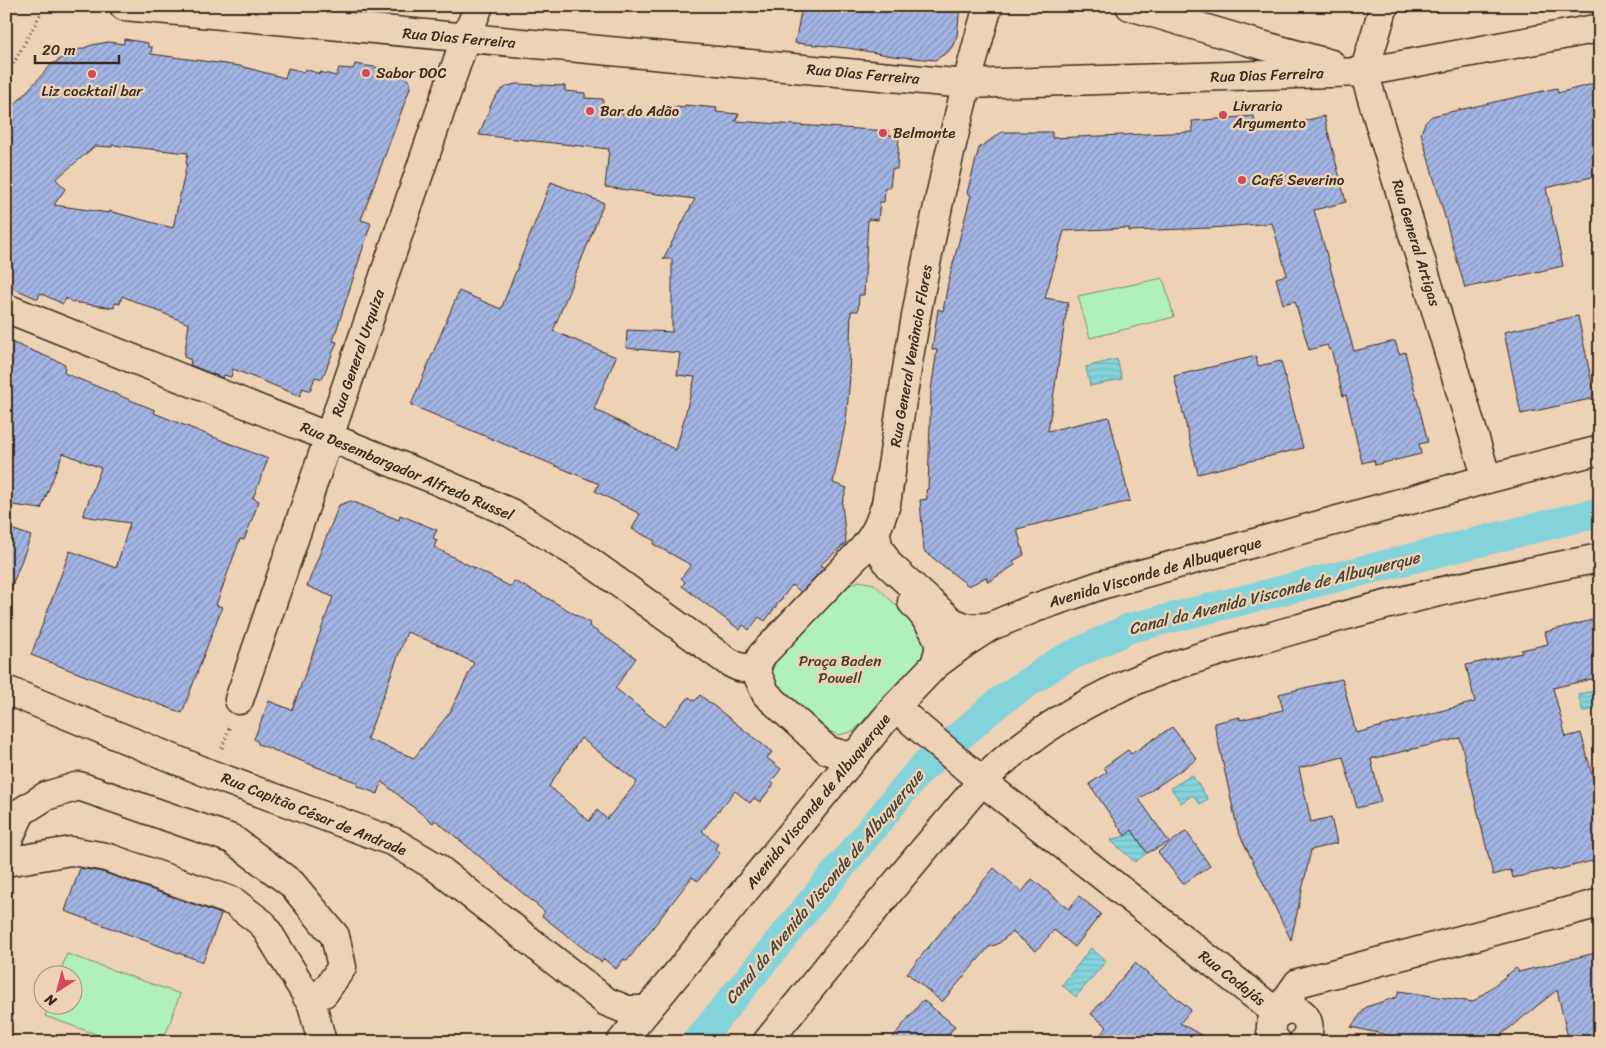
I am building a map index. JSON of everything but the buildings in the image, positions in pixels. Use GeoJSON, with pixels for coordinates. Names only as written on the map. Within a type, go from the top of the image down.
{"type":"FeatureCollection","features":[{"type":"Feature","properties":{"kind":"street","name":"Rua Dias Ferreira"},"geometry":{"type":"LineString","coordinates":[[124,6],[966,84],[1364,72],[1600,28]]}},
{"type":"Feature","properties":{"kind":"street","name":"Rua General Urquiza"},"geometry":{"type":"LineString","coordinates":[[239,700],[465,39],[479,6]]}},
{"type":"Feature","properties":{"kind":"street","name":"Rua General Venâncio Flores"},"geometry":{"type":"LineString","coordinates":[[757,664],[762,655],[876,533],[886,504],[923,281],[966,84],[988,6]]}},
{"type":"Feature","properties":{"kind":"street"},"geometry":{"type":"LineString","coordinates":[[1130,6],[1247,41],[1364,72],[1384,6]]}},
{"type":"Feature","properties":{"kind":"street","name":"Rua General Artigas"},"geometry":{"type":"LineString","coordinates":[[1364,72],[1487,479]]}},
{"type":"Feature","properties":{"kind":"street","name":"Rua Desembargador Alfredo Russel"},"geometry":{"type":"LineString","coordinates":[[6,308],[431,478],[511,513],[586,559],[727,661],[744,669],[757,664]]}},
{"type":"Feature","properties":{"kind":"street","name":"Avenida Visconde de Albuquerque"},"geometry":{"type":"LineString","coordinates":[[621,1042],[895,707],[935,665],[989,627],[1100,585],[1600,450]]}},
{"type":"Feature","properties":{"kind":"street"},"geometry":{"type":"LineString","coordinates":[[876,533],[878,546],[889,564],[952,622],[967,628],[989,627]]}},
{"type":"Feature","properties":{"kind":"street"},"geometry":{"type":"LineString","coordinates":[[767,1042],[922,853],[983,782],[1006,758],[1062,717],[1099,697],[1164,669],[1340,617],[1510,575],[1600,558]]}},
{"type":"Feature","properties":{"kind":"street"},"geometry":{"type":"LineString","coordinates":[[847,566],[865,568],[878,574],[913,603],[928,620],[939,648],[935,665]]}},
{"type":"Feature","properties":{"kind":"street"},"geometry":{"type":"LineString","coordinates":[[757,664],[757,674],[766,694],[827,750],[846,756],[857,753]]}},
{"type":"Feature","properties":{"kind":"street","name":"Rua Capitão César de Andrade"},"geometry":{"type":"LineString","coordinates":[[6,690],[213,775],[394,842],[436,867],[608,1002],[627,1010],[646,1010]]}},
{"type":"Feature","properties":{"kind":"street","name":"Rua Codajás"},"geometry":{"type":"LineString","coordinates":[[895,707],[983,782],[1278,1013],[1298,983],[1600,903]]}},
{"type":"Feature","properties":{"kind":"street"},"geometry":{"type":"LineString","coordinates":[[6,845],[21,812],[46,796],[79,786],[232,839],[292,884],[335,936],[342,968],[324,993],[307,997]]}},
{"type":"Feature","properties":{"kind":"street"},"geometry":{"type":"LineString","coordinates":[[6,862],[71,851],[106,857],[234,902],[263,924],[312,1004],[322,1042]]}},
{"type":"Feature","properties":{"kind":"street"},"geometry":{"type":"LineString","coordinates":[[1277,1042],[1271,1030],[1271,1024],[1278,1013],[1289,1009],[1295,1010],[1305,1017],[1309,1028],[1306,1041]]}},
{"type":"Feature","properties":{"kind":"path"},"geometry":{"type":"LineString","coordinates":[[6,77],[45,6]]}},
{"type":"Feature","properties":{"kind":"path"},"geometry":{"type":"LineString","coordinates":[[213,775],[239,700]]}},
{"type":"Feature","properties":{"kind":"green space"},"geometry":{"type":"Polygon","coordinates":[[[1163,278],[1174,317],[1090,338],[1078,296],[1163,278]]]}},
{"type":"Feature","properties":{"kind":"green space","name":"Praça Baden Powell"},"geometry":{"type":"Polygon","coordinates":[[[859,581],[874,584],[919,627],[925,643],[922,657],[854,731],[839,735],[826,730],[776,685],[772,671],[777,658],[846,587],[859,581]]]}},
{"type":"Feature","properties":{"kind":"green space"},"geometry":{"type":"Polygon","coordinates":[[[67,954],[180,994],[163,1042],[118,1042],[45,1016],[82,1016],[82,966],[62,966],[67,954]]]}},
{"type":"Feature","properties":{"kind":"water"},"geometry":{"type":"Polygon","coordinates":[[[1117,359],[1122,379],[1090,386],[1086,367],[1117,359]]]}},
{"type":"Feature","properties":{"kind":"water"},"geometry":{"type":"Polygon","coordinates":[[[1600,690],[1600,707],[1583,712],[1578,694],[1600,690]]]}},
{"type":"Feature","properties":{"kind":"water"},"geometry":{"type":"Polygon","coordinates":[[[1192,775],[1208,799],[1200,804],[1193,795],[1181,803],[1171,788],[1192,775]]]}},
{"type":"Feature","properties":{"kind":"water"},"geometry":{"type":"Polygon","coordinates":[[[1132,830],[1147,853],[1135,862],[1110,840],[1125,836],[1132,830]]]}},
{"type":"Feature","properties":{"kind":"water"},"geometry":{"type":"Polygon","coordinates":[[[1091,948],[1106,961],[1076,997],[1062,985],[1091,948]]]}},
{"type":"Feature","properties":{"kind":"waterway","name":"Canal da Avenida Visconde de Albuquerque"},"geometry":{"type":"LineString","coordinates":[[697,1042],[919,771],[999,702],[1060,661],[1130,628],[1600,512]]}},
{"type":"Feature","properties":{"kind":"place","name":"Sabor DOC"},"geometry":{"type":"Point","coordinates":[366,73]}},
{"type":"Feature","properties":{"kind":"place","name":"Liz cocktail bar"},"geometry":{"type":"Point","coordinates":[92,74]}},
{"type":"Feature","properties":{"kind":"place","name":"Bar do Adão"},"geometry":{"type":"Point","coordinates":[590,111]}},
{"type":"Feature","properties":{"kind":"place","name":"Livraria Argumento"},"geometry":{"type":"Point","coordinates":[1223,115]}},
{"type":"Feature","properties":{"kind":"place","name":"Belmonte"},"geometry":{"type":"Point","coordinates":[883,133]}},
{"type":"Feature","properties":{"kind":"place","name":"Café Severino"},"geometry":{"type":"Point","coordinates":[1242,180]}}]}
